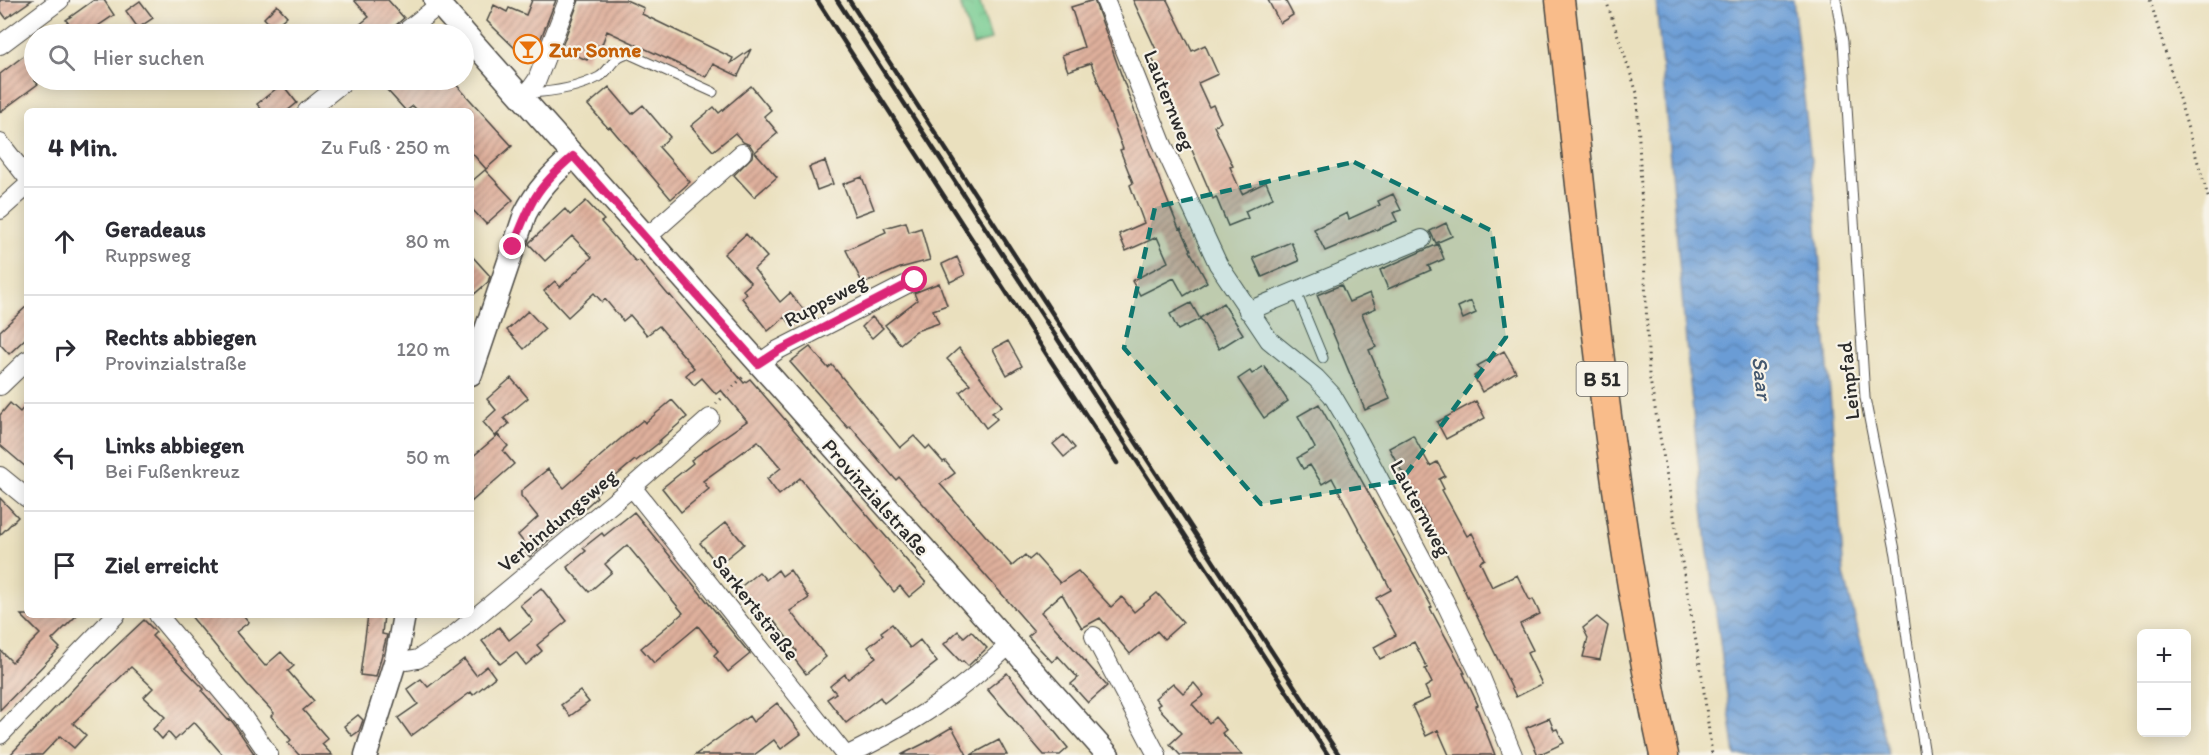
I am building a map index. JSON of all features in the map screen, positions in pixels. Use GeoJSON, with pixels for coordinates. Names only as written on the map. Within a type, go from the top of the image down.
{"type":"FeatureCollection","features":[{"type":"Feature","properties":{"kind":"main road","name":"B 51"},"geometry":{"type":"LineString","coordinates":[[1560,0],[1605,401],[1629,571],[1664,755]]}},
{"type":"Feature","properties":{"kind":"street"},"geometry":{"type":"LineString","coordinates":[[28,24],[60,0]]}},
{"type":"Feature","properties":{"kind":"street"},"geometry":{"type":"LineString","coordinates":[[526,97],[537,80],[568,0]]}},
{"type":"Feature","properties":{"kind":"street","name":"Lauternweg"},"geometry":{"type":"LineString","coordinates":[[1105,0],[1192,211],[1218,264],[1269,340],[1316,378],[1332,395],[1343,413],[1444,600],[1480,675],[1513,755]]}},
{"type":"Feature","properties":{"kind":"street"},"geometry":{"type":"LineString","coordinates":[[413,24],[437,3]]}},
{"type":"Feature","properties":{"kind":"street","name":"Provinzialstraße"},"geometry":{"type":"LineString","coordinates":[[437,3],[457,24]]}},
{"type":"Feature","properties":{"kind":"street"},"geometry":{"type":"LineString","coordinates":[[0,45],[24,27]]}},
{"type":"Feature","properties":{"kind":"street","name":"Provinzialstraße"},"geometry":{"type":"LineString","coordinates":[[474,42],[526,97],[573,156],[1108,755]]}},
{"type":"Feature","properties":{"kind":"street"},"geometry":{"type":"LineString","coordinates":[[311,108],[333,90]]}},
{"type":"Feature","properties":{"kind":"street"},"geometry":{"type":"LineString","coordinates":[[0,143],[24,173]]}},
{"type":"Feature","properties":{"kind":"street"},"geometry":{"type":"LineString","coordinates":[[646,238],[742,153]]}},
{"type":"Feature","properties":{"kind":"street"},"geometry":{"type":"LineString","coordinates":[[474,356],[478,333],[534,195],[573,156]]}},
{"type":"Feature","properties":{"kind":"street"},"geometry":{"type":"LineString","coordinates":[[0,210],[24,189]]}},
{"type":"Feature","properties":{"kind":"street"},"geometry":{"type":"LineString","coordinates":[[1248,311],[1422,239]]}},
{"type":"Feature","properties":{"kind":"street","name":"Ruppsweg"},"geometry":{"type":"LineString","coordinates":[[758,364],[778,351],[915,280]]}},
{"type":"Feature","properties":{"kind":"street"},"geometry":{"type":"LineString","coordinates":[[0,386],[24,363]]}},
{"type":"Feature","properties":{"kind":"street","name":"Verbindungsweg"},"geometry":{"type":"LineString","coordinates":[[396,659],[407,661],[418,659],[453,636],[632,487],[710,418]]}},
{"type":"Feature","properties":{"kind":"street"},"geometry":{"type":"LineString","coordinates":[[0,477],[24,496]]}},
{"type":"Feature","properties":{"kind":"street","name":"Sarkertstraße"},"geometry":{"type":"LineString","coordinates":[[632,487],[846,755]]}},
{"type":"Feature","properties":{"kind":"street"},"geometry":{"type":"LineString","coordinates":[[0,735],[113,618]]}},
{"type":"Feature","properties":{"kind":"street"},"geometry":{"type":"LineString","coordinates":[[161,618],[236,708],[270,755]]}},
{"type":"Feature","properties":{"kind":"street"},"geometry":{"type":"LineString","coordinates":[[366,755],[396,659],[403,618]]}},
{"type":"Feature","properties":{"kind":"street"},"geometry":{"type":"LineString","coordinates":[[1094,636],[1157,755]]}},
{"type":"Feature","properties":{"kind":"street"},"geometry":{"type":"LineString","coordinates":[[846,755],[895,732],[931,711],[959,691],[1009,645]]}},
{"type":"Feature","properties":{"kind":"lane","name":"Leinpfad"},"geometry":{"type":"LineString","coordinates":[[1836,0],[1843,42],[1865,398],[1896,555],[1910,662],[1926,755]]}},
{"type":"Feature","properties":{"kind":"lane"},"geometry":{"type":"LineString","coordinates":[[526,97],[599,77],[613,60],[627,53],[712,92]]}},
{"type":"Feature","properties":{"kind":"lane"},"geometry":{"type":"LineString","coordinates":[[1295,290],[1323,358]]}},
{"type":"Feature","properties":{"kind":"path"},"geometry":{"type":"LineString","coordinates":[[2150,0],[2209,200]]}},
{"type":"Feature","properties":{"kind":"path"},"geometry":{"type":"LineString","coordinates":[[1605,1],[1637,93],[1649,374],[1702,676],[1712,755]]}},
{"type":"Feature","properties":{"kind":"path"},"geometry":{"type":"LineString","coordinates":[[710,418],[716,403],[758,364]]}},
{"type":"Feature","properties":{"kind":"highlighted area"},"geometry":{"type":"Polygon","coordinates":[[[1354,162],[1492,231],[1506,337],[1401,481],[1261,504],[1124,348],[1155,207],[1354,162]]]}},
{"type":"Feature","properties":{"kind":"green space"},"geometry":{"type":"Polygon","coordinates":[[[959,0],[979,0],[991,40],[973,45],[959,0]]]}},
{"type":"Feature","properties":{"kind":"water","name":"Saar"},"geometry":{"type":"Polygon","coordinates":[[[1656,0],[1793,0],[1814,187],[1844,574],[1889,755],[1735,755],[1707,545],[1688,365],[1656,0]]]}},
{"type":"Feature","properties":{"kind":"building"},"geometry":{"type":"Polygon","coordinates":[[[0,0],[32,0],[6,18],[0,10],[0,0]]]}},
{"type":"Feature","properties":{"kind":"building"},"geometry":{"type":"Polygon","coordinates":[[[94,0],[104,0],[114,15],[101,24],[69,24],[66,20],[94,0]]]}},
{"type":"Feature","properties":{"kind":"building"},"geometry":{"type":"Polygon","coordinates":[[[354,0],[388,0],[404,18],[397,24],[360,24],[369,17],[354,0]]]}},
{"type":"Feature","properties":{"kind":"building"},"geometry":{"type":"Polygon","coordinates":[[[532,0],[556,0],[533,58],[526,59],[487,21],[494,5],[507,12],[509,8],[526,15],[532,0]]]}},
{"type":"Feature","properties":{"kind":"building"},"geometry":{"type":"Polygon","coordinates":[[[579,0],[626,0],[644,8],[642,14],[733,58],[730,64],[751,49],[738,76],[713,64],[706,77],[607,31],[601,47],[594,44],[587,60],[561,49],[579,0]]]}},
{"type":"Feature","properties":{"kind":"building"},"geometry":{"type":"Polygon","coordinates":[[[1094,0],[1164,192],[1179,229],[1181,228],[1190,251],[1207,282],[1184,296],[1174,278],[1140,295],[1132,281],[1168,262],[1157,237],[1126,251],[1119,234],[1144,223],[1130,185],[1133,183],[1120,150],[1123,149],[1091,63],[1068,71],[1062,55],[1084,47],[1071,7],[1094,0]]]}},
{"type":"Feature","properties":{"kind":"building"},"geometry":{"type":"Polygon","coordinates":[[[1133,0],[1167,0],[1192,51],[1205,45],[1218,74],[1198,83],[1209,107],[1213,105],[1221,122],[1214,126],[1233,166],[1230,167],[1242,194],[1266,182],[1273,198],[1245,211],[1248,218],[1228,226],[1216,197],[1213,199],[1152,57],[1158,54],[1133,0]]]}},
{"type":"Feature","properties":{"kind":"building"},"geometry":{"type":"Polygon","coordinates":[[[1268,0],[1285,0],[1293,15],[1280,23],[1268,0]]]}},
{"type":"Feature","properties":{"kind":"building"},"geometry":{"type":"Polygon","coordinates":[[[140,1],[153,18],[144,24],[135,24],[126,11],[140,1]]]}},
{"type":"Feature","properties":{"kind":"building"},"geometry":{"type":"Polygon","coordinates":[[[277,5],[287,16],[278,24],[269,24],[264,18],[277,5]]]}},
{"type":"Feature","properties":{"kind":"building"},"geometry":{"type":"Polygon","coordinates":[[[24,56],[24,90],[30,90],[0,112],[0,74],[24,56]]]}},
{"type":"Feature","properties":{"kind":"building"},"geometry":{"type":"Polygon","coordinates":[[[751,86],[771,110],[764,116],[778,133],[755,152],[777,177],[754,197],[734,175],[752,157],[753,150],[750,145],[743,142],[735,133],[713,151],[691,126],[714,107],[719,113],[751,86]]]}},
{"type":"Feature","properties":{"kind":"building"},"geometry":{"type":"Polygon","coordinates":[[[609,87],[632,114],[643,105],[670,137],[659,147],[690,182],[671,199],[610,127],[608,128],[588,105],[609,87]]]}},
{"type":"Feature","properties":{"kind":"building"},"geometry":{"type":"Polygon","coordinates":[[[274,90],[287,90],[297,103],[291,108],[260,108],[257,104],[274,90]]]}},
{"type":"Feature","properties":{"kind":"building"},"geometry":{"type":"Polygon","coordinates":[[[387,90],[461,90],[512,146],[486,169],[474,155],[474,108],[415,108],[413,106],[403,108],[387,90]]]}},
{"type":"Feature","properties":{"kind":"building"},"geometry":{"type":"Polygon","coordinates":[[[825,161],[833,184],[817,190],[809,167],[825,161]]]}},
{"type":"Feature","properties":{"kind":"building"},"geometry":{"type":"Polygon","coordinates":[[[485,170],[513,200],[486,224],[474,211],[474,179],[485,170]]]}},
{"type":"Feature","properties":{"kind":"building"},"geometry":{"type":"Polygon","coordinates":[[[862,177],[874,209],[855,216],[843,184],[862,177]]]}},
{"type":"Feature","properties":{"kind":"building"},"geometry":{"type":"Polygon","coordinates":[[[1393,194],[1401,210],[1393,213],[1397,221],[1325,251],[1314,229],[1347,213],[1349,219],[1380,205],[1378,201],[1393,194]]]}},
{"type":"Feature","properties":{"kind":"building"},"geometry":{"type":"Polygon","coordinates":[[[586,201],[604,220],[601,222],[636,262],[639,260],[744,383],[750,379],[926,583],[909,597],[900,586],[894,592],[800,478],[779,495],[767,479],[781,468],[758,441],[703,481],[709,489],[681,512],[662,488],[693,463],[691,460],[747,421],[721,390],[716,394],[702,378],[694,385],[686,375],[694,368],[659,326],[647,335],[630,315],[623,321],[605,299],[602,302],[594,293],[568,317],[544,291],[555,281],[560,287],[592,257],[572,236],[545,261],[529,244],[565,209],[570,215],[586,201]]]}},
{"type":"Feature","properties":{"kind":"building"},"geometry":{"type":"Polygon","coordinates":[[[906,222],[909,232],[921,228],[930,260],[900,268],[863,284],[846,250],[886,232],[884,228],[906,222]]]}},
{"type":"Feature","properties":{"kind":"building"},"geometry":{"type":"Polygon","coordinates":[[[1446,223],[1452,236],[1436,243],[1430,231],[1446,223]]]}},
{"type":"Feature","properties":{"kind":"building"},"geometry":{"type":"Polygon","coordinates":[[[746,234],[767,257],[754,269],[780,302],[790,293],[808,315],[793,327],[785,317],[768,331],[742,298],[747,294],[743,290],[751,283],[724,254],[746,234]]]}},
{"type":"Feature","properties":{"kind":"building"},"geometry":{"type":"Polygon","coordinates":[[[1291,242],[1299,261],[1262,277],[1253,258],[1291,242]]]}},
{"type":"Feature","properties":{"kind":"building"},"geometry":{"type":"Polygon","coordinates":[[[1438,244],[1444,259],[1428,266],[1431,270],[1388,289],[1380,270],[1438,244]]]}},
{"type":"Feature","properties":{"kind":"building"},"geometry":{"type":"Polygon","coordinates":[[[957,257],[965,275],[950,282],[942,264],[957,257]]]}},
{"type":"Feature","properties":{"kind":"building"},"geometry":{"type":"Polygon","coordinates":[[[474,258],[490,276],[488,282],[474,294],[474,258]]]}},
{"type":"Feature","properties":{"kind":"building"},"geometry":{"type":"Polygon","coordinates":[[[939,283],[947,305],[933,310],[939,323],[916,331],[900,344],[885,325],[917,300],[914,293],[939,283]]]}},
{"type":"Feature","properties":{"kind":"building"},"geometry":{"type":"Polygon","coordinates":[[[1341,285],[1349,302],[1370,293],[1376,308],[1362,314],[1376,347],[1369,350],[1390,399],[1365,410],[1317,295],[1341,285]]]}},
{"type":"Feature","properties":{"kind":"building"},"geometry":{"type":"Polygon","coordinates":[[[1471,301],[1476,313],[1463,319],[1458,307],[1471,301]]]}},
{"type":"Feature","properties":{"kind":"building"},"geometry":{"type":"Polygon","coordinates":[[[1191,303],[1200,319],[1178,330],[1170,314],[1191,303]]]}},
{"type":"Feature","properties":{"kind":"building"},"geometry":{"type":"Polygon","coordinates":[[[1223,303],[1243,334],[1219,349],[1200,318],[1223,303]]]}},
{"type":"Feature","properties":{"kind":"building"},"geometry":{"type":"Polygon","coordinates":[[[24,309],[24,340],[9,354],[0,344],[0,331],[24,309]]]}},
{"type":"Feature","properties":{"kind":"building"},"geometry":{"type":"Polygon","coordinates":[[[528,311],[545,329],[524,349],[507,330],[528,311]]]}},
{"type":"Feature","properties":{"kind":"building"},"geometry":{"type":"Polygon","coordinates":[[[872,317],[883,328],[872,338],[862,327],[872,317]]]}},
{"type":"Feature","properties":{"kind":"building"},"geometry":{"type":"Polygon","coordinates":[[[1008,341],[1022,366],[1007,375],[993,349],[1008,341]]]}},
{"type":"Feature","properties":{"kind":"building"},"geometry":{"type":"Polygon","coordinates":[[[810,347],[828,368],[832,365],[900,448],[914,436],[926,449],[929,446],[943,462],[945,461],[955,473],[940,484],[1012,566],[1025,555],[1029,560],[1035,555],[1060,583],[1078,571],[1111,607],[1122,597],[1134,612],[1157,593],[1183,622],[1164,639],[1157,631],[1130,654],[1100,618],[1082,628],[1062,594],[1041,612],[1107,686],[1088,703],[1071,684],[1078,678],[1058,656],[1052,662],[1028,636],[1034,631],[899,477],[896,480],[850,426],[848,428],[790,362],[810,347]]]}},
{"type":"Feature","properties":{"kind":"building"},"geometry":{"type":"Polygon","coordinates":[[[959,348],[1002,406],[992,413],[997,419],[986,428],[960,392],[970,384],[947,359],[959,348]]]}},
{"type":"Feature","properties":{"kind":"building"},"geometry":{"type":"Polygon","coordinates":[[[1504,351],[1516,372],[1482,392],[1474,376],[1481,372],[1477,366],[1504,351]]]}},
{"type":"Feature","properties":{"kind":"building"},"geometry":{"type":"Polygon","coordinates":[[[1264,366],[1288,401],[1264,418],[1238,379],[1264,366]]]}},
{"type":"Feature","properties":{"kind":"building"},"geometry":{"type":"Polygon","coordinates":[[[511,378],[528,398],[504,418],[509,424],[495,436],[483,422],[496,410],[487,399],[511,378]]]}},
{"type":"Feature","properties":{"kind":"building"},"geometry":{"type":"Polygon","coordinates":[[[672,400],[687,417],[660,442],[595,494],[597,497],[530,557],[521,547],[525,544],[518,535],[538,517],[521,496],[521,491],[548,469],[564,488],[643,420],[645,423],[672,400]]]}},
{"type":"Feature","properties":{"kind":"building"},"geometry":{"type":"Polygon","coordinates":[[[1476,401],[1485,418],[1446,439],[1437,422],[1476,401]]]}},
{"type":"Feature","properties":{"kind":"building"},"geometry":{"type":"Polygon","coordinates":[[[10,403],[20,412],[24,407],[24,465],[0,445],[0,415],[10,403]]]}},
{"type":"Feature","properties":{"kind":"building"},"geometry":{"type":"Polygon","coordinates":[[[1319,404],[1432,607],[1430,608],[1465,673],[1463,673],[1478,705],[1476,706],[1495,755],[1449,755],[1438,730],[1426,736],[1412,706],[1430,698],[1425,687],[1432,683],[1414,642],[1380,659],[1374,647],[1396,635],[1376,598],[1391,590],[1332,478],[1322,484],[1310,465],[1303,469],[1297,458],[1315,448],[1298,416],[1319,404]]]}},
{"type":"Feature","properties":{"kind":"building"},"geometry":{"type":"Polygon","coordinates":[[[498,435],[508,446],[503,451],[514,464],[474,499],[474,455],[498,435]]]}},
{"type":"Feature","properties":{"kind":"building"},"geometry":{"type":"Polygon","coordinates":[[[1064,435],[1075,448],[1064,457],[1053,444],[1064,435]]]}},
{"type":"Feature","properties":{"kind":"building"},"geometry":{"type":"Polygon","coordinates":[[[1413,435],[1430,466],[1437,462],[1445,476],[1439,479],[1444,489],[1442,490],[1467,536],[1472,533],[1485,559],[1480,562],[1492,587],[1517,575],[1530,601],[1533,599],[1540,614],[1520,624],[1533,650],[1527,653],[1542,684],[1516,697],[1444,548],[1389,448],[1413,435]]]}},
{"type":"Feature","properties":{"kind":"building"},"geometry":{"type":"Polygon","coordinates":[[[0,498],[18,517],[0,535],[0,498]]]}},
{"type":"Feature","properties":{"kind":"building"},"geometry":{"type":"Polygon","coordinates":[[[634,512],[750,654],[728,672],[714,655],[718,651],[698,626],[654,663],[641,648],[683,613],[627,545],[605,564],[612,572],[589,592],[567,567],[586,551],[583,548],[602,533],[604,536],[634,512]]]}},
{"type":"Feature","properties":{"kind":"building"},"geometry":{"type":"Polygon","coordinates":[[[726,522],[744,544],[718,565],[700,543],[726,522]]]}},
{"type":"Feature","properties":{"kind":"building"},"geometry":{"type":"Polygon","coordinates":[[[778,570],[782,576],[790,570],[809,598],[790,611],[826,657],[806,674],[792,656],[797,651],[774,621],[767,626],[738,589],[759,572],[766,580],[778,570]]]}},
{"type":"Feature","properties":{"kind":"building"},"geometry":{"type":"Polygon","coordinates":[[[541,588],[567,621],[537,645],[542,651],[526,665],[516,652],[500,664],[482,641],[499,627],[509,640],[533,621],[520,605],[541,588]]]}},
{"type":"Feature","properties":{"kind":"building"},"geometry":{"type":"Polygon","coordinates":[[[1597,617],[1608,626],[1600,660],[1583,657],[1588,638],[1583,628],[1597,617]]]}},
{"type":"Feature","properties":{"kind":"building"},"geometry":{"type":"Polygon","coordinates":[[[24,618],[74,618],[52,640],[60,648],[0,710],[0,650],[12,662],[40,634],[24,618]]]}},
{"type":"Feature","properties":{"kind":"building"},"geometry":{"type":"Polygon","coordinates":[[[192,618],[246,618],[249,622],[236,632],[265,666],[281,652],[294,666],[288,671],[314,701],[303,710],[328,739],[322,744],[332,755],[299,755],[288,743],[291,740],[271,716],[274,713],[192,618]]]}},
{"type":"Feature","properties":{"kind":"building"},"geometry":{"type":"Polygon","coordinates":[[[368,618],[384,618],[382,634],[387,635],[376,677],[360,675],[368,618]]]}},
{"type":"Feature","properties":{"kind":"building"},"geometry":{"type":"Polygon","coordinates":[[[144,620],[156,632],[152,636],[204,689],[202,691],[228,720],[230,719],[255,755],[223,755],[194,722],[175,740],[168,732],[162,739],[153,729],[165,717],[144,697],[153,688],[131,667],[73,723],[86,735],[74,748],[60,736],[42,755],[10,755],[93,668],[144,620]]]}},
{"type":"Feature","properties":{"kind":"building"},"geometry":{"type":"Polygon","coordinates":[[[892,624],[910,648],[920,640],[937,662],[884,703],[880,697],[846,723],[827,699],[836,693],[830,686],[845,674],[848,679],[876,657],[868,647],[883,635],[881,632],[892,624]]]}},
{"type":"Feature","properties":{"kind":"building"},"geometry":{"type":"Polygon","coordinates":[[[958,631],[964,637],[971,631],[987,648],[968,666],[944,644],[958,631]]]}},
{"type":"Feature","properties":{"kind":"building"},"geometry":{"type":"Polygon","coordinates":[[[464,659],[476,675],[487,666],[495,677],[473,695],[471,692],[411,736],[398,718],[418,704],[407,689],[421,679],[428,687],[464,659]]]}},
{"type":"Feature","properties":{"kind":"building"},"geometry":{"type":"Polygon","coordinates":[[[1007,673],[1068,748],[1060,755],[1044,755],[987,689],[1007,673]]]}},
{"type":"Feature","properties":{"kind":"building"},"geometry":{"type":"Polygon","coordinates":[[[1173,683],[1183,693],[1194,683],[1204,695],[1192,704],[1209,723],[1215,717],[1226,730],[1222,733],[1242,755],[1180,755],[1170,744],[1182,733],[1157,706],[1160,704],[1155,698],[1173,683]]]}},
{"type":"Feature","properties":{"kind":"building"},"geometry":{"type":"Polygon","coordinates":[[[580,691],[589,702],[570,716],[561,705],[580,691]]]}},
{"type":"Feature","properties":{"kind":"building"},"geometry":{"type":"Polygon","coordinates":[[[777,703],[801,734],[781,749],[774,740],[754,755],[695,755],[749,716],[753,722],[777,703]]]}},
{"type":"Feature","properties":{"kind":"building"},"geometry":{"type":"Polygon","coordinates":[[[358,715],[363,720],[359,731],[352,736],[344,726],[358,715]]]}},
{"type":"Feature","properties":{"kind":"building"},"geometry":{"type":"Polygon","coordinates":[[[1549,718],[1554,730],[1557,729],[1564,743],[1538,755],[1526,728],[1549,718]]]}},
{"type":"Feature","properties":{"kind":"building"},"geometry":{"type":"Polygon","coordinates":[[[952,727],[967,755],[901,755],[925,743],[952,727]]]}},
{"type":"Feature","properties":{"kind":"building"},"geometry":{"type":"Polygon","coordinates":[[[999,740],[1007,755],[971,755],[999,740]]]}},
{"type":"Feature","properties":{"kind":"railway"},"geometry":{"type":"LineString","coordinates":[[817,0],[1117,463]]}},
{"type":"Feature","properties":{"kind":"railway"},"geometry":{"type":"LineString","coordinates":[[837,0],[1328,755]]}},
{"type":"Feature","properties":{"kind":"railway"},"geometry":{"type":"LineString","coordinates":[[849,0],[1339,755]]}},
{"type":"Feature","properties":{"kind":"place","name":"Zur Sonne"},"geometry":{"type":"Point","coordinates":[528,49]}},
{"type":"Feature","properties":{"kind":"route"},"geometry":{"type":"LineString","coordinates":[[513,247],[534,195],[573,156],[758,364],[778,351],[915,280]]}}]}
